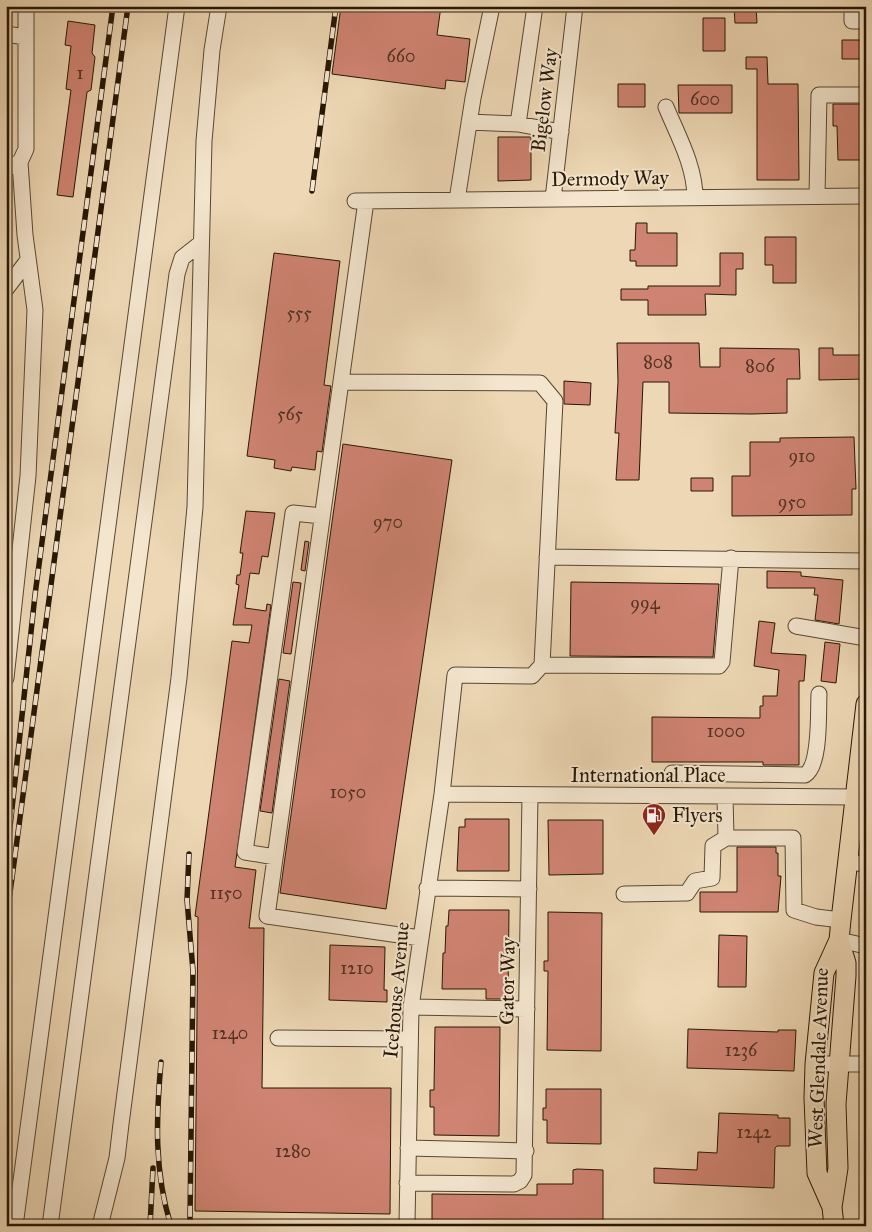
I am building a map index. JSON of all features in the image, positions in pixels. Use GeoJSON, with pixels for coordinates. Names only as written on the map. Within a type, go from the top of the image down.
{"type":"FeatureCollection","features":[{"type":"Feature","properties":{"kind":"main road","name":"West Glendale Avenue"},"geometry":{"type":"LineString","coordinates":[[832,1207],[821,1185],[816,1160],[815,1064],[824,974],[839,940],[841,920],[857,863],[855,797],[866,704]]}},
{"type":"Feature","properties":{"kind":"main road","name":"West Glendale Avenue"},"geometry":{"type":"LineString","coordinates":[[834,1226],[832,1207],[838,1168],[836,1122],[838,1064],[846,976],[846,963],[839,940]]}},
{"type":"Feature","properties":{"kind":"street"},"geometry":{"type":"LineString","coordinates":[[6,678],[28,476],[35,310],[13,165],[26,149],[26,6]]}},
{"type":"Feature","properties":{"kind":"street"},"geometry":{"type":"LineString","coordinates":[[15,1226],[177,6]]}},
{"type":"Feature","properties":{"kind":"street"},"geometry":{"type":"LineString","coordinates":[[100,1226],[119,1141],[183,638],[195,507],[201,243],[206,124],[212,50],[219,6]]}},
{"type":"Feature","properties":{"kind":"street"},"geometry":{"type":"LineString","coordinates":[[457,200],[492,6]]}},
{"type":"Feature","properties":{"kind":"street"},"geometry":{"type":"LineString","coordinates":[[518,124],[535,6]]}},
{"type":"Feature","properties":{"kind":"street","name":"Bigelow Way"},"geometry":{"type":"LineString","coordinates":[[553,199],[575,6]]}},
{"type":"Feature","properties":{"kind":"street"},"geometry":{"type":"LineString","coordinates":[[852,6],[852,21],[866,21]]}},
{"type":"Feature","properties":{"kind":"street"},"geometry":{"type":"LineString","coordinates":[[6,34],[25,37]]}},
{"type":"Feature","properties":{"kind":"street"},"geometry":{"type":"LineString","coordinates":[[817,196],[819,95],[866,95]]}},
{"type":"Feature","properties":{"kind":"street"},"geometry":{"type":"LineString","coordinates":[[666,107],[685,150],[695,186],[695,198]]}},
{"type":"Feature","properties":{"kind":"street"},"geometry":{"type":"LineString","coordinates":[[470,122],[518,124],[561,132]]}},
{"type":"Feature","properties":{"kind":"street","name":"Dermody Way"},"geometry":{"type":"LineString","coordinates":[[341,382],[361,201],[866,196]]}},
{"type":"Feature","properties":{"kind":"street"},"geometry":{"type":"LineString","coordinates":[[50,1226],[177,274],[182,258],[201,243]]}},
{"type":"Feature","properties":{"kind":"street"},"geometry":{"type":"LineString","coordinates":[[6,290],[28,260]]}},
{"type":"Feature","properties":{"kind":"street"},"geometry":{"type":"LineString","coordinates":[[420,938],[267,916],[341,382],[540,383],[555,401],[542,665],[719,666],[722,662],[726,630],[731,558]]}},
{"type":"Feature","properties":{"kind":"street"},"geometry":{"type":"LineString","coordinates":[[275,856],[245,852],[293,513],[322,516]]}},
{"type":"Feature","properties":{"kind":"street"},"geometry":{"type":"LineString","coordinates":[[547,557],[866,561]]}},
{"type":"Feature","properties":{"kind":"street"},"geometry":{"type":"LineString","coordinates":[[796,626],[866,638]]}},
{"type":"Feature","properties":{"kind":"street","name":"Icehouse Avenue"},"geometry":{"type":"LineString","coordinates":[[407,1223],[411,1007],[442,794],[455,675],[532,676],[542,665]]}},
{"type":"Feature","properties":{"kind":"street"},"geometry":{"type":"LineString","coordinates":[[672,774],[803,776],[811,771],[816,759],[819,694]]}},
{"type":"Feature","properties":{"kind":"street"},"geometry":{"type":"LineString","coordinates":[[690,796],[691,774]]}},
{"type":"Feature","properties":{"kind":"street"},"geometry":{"type":"LineString","coordinates":[[803,776],[803,796]]}},
{"type":"Feature","properties":{"kind":"street","name":"International Place"},"geometry":{"type":"LineString","coordinates":[[442,794],[855,797]]}},
{"type":"Feature","properties":{"kind":"street","name":"Gator Way"},"geometry":{"type":"LineString","coordinates":[[407,1183],[514,1184],[520,1181],[526,1169],[530,795]]}},
{"type":"Feature","properties":{"kind":"street"},"geometry":{"type":"LineString","coordinates":[[725,796],[726,838]]}},
{"type":"Feature","properties":{"kind":"street"},"geometry":{"type":"LineString","coordinates":[[624,894],[687,893],[695,881],[712,878],[714,846],[726,838],[793,838],[794,910],[816,917],[841,920]]}},
{"type":"Feature","properties":{"kind":"street"},"geometry":{"type":"LineString","coordinates":[[427,888],[528,889]]}},
{"type":"Feature","properties":{"kind":"street"},"geometry":{"type":"LineString","coordinates":[[839,940],[866,946]]}},
{"type":"Feature","properties":{"kind":"street"},"geometry":{"type":"LineString","coordinates":[[411,1007],[527,1009]]}},
{"type":"Feature","properties":{"kind":"street"},"geometry":{"type":"LineString","coordinates":[[278,1038],[409,1039]]}},
{"type":"Feature","properties":{"kind":"street"},"geometry":{"type":"LineString","coordinates":[[815,1064],[866,1064]]}},
{"type":"Feature","properties":{"kind":"street"},"geometry":{"type":"LineString","coordinates":[[408,1148],[526,1151]]}},
{"type":"Feature","properties":{"kind":"building"},"geometry":{"type":"Polygon","coordinates":[[[341,6],[441,6],[437,35],[470,39],[465,82],[446,80],[445,89],[332,74],[341,6]]]}},
{"type":"Feature","properties":{"kind":"building"},"geometry":{"type":"Polygon","coordinates":[[[756,6],[757,23],[735,23],[734,7],[756,6]]]}},
{"type":"Feature","properties":{"kind":"building"},"geometry":{"type":"Polygon","coordinates":[[[703,18],[725,18],[725,51],[703,51],[703,18]]]}},
{"type":"Feature","properties":{"kind":"building"},"geometry":{"type":"Polygon","coordinates":[[[68,21],[95,25],[92,53],[95,57],[91,90],[87,92],[73,197],[57,195],[71,90],[66,89],[71,46],[65,45],[68,21]]]}},
{"type":"Feature","properties":{"kind":"building"},"geometry":{"type":"Polygon","coordinates":[[[842,40],[864,40],[864,59],[842,59],[842,40]]]}},
{"type":"Feature","properties":{"kind":"building"},"geometry":{"type":"Polygon","coordinates":[[[746,57],[767,57],[768,84],[798,84],[799,180],[757,180],[757,69],[746,69],[746,57]]]}},
{"type":"Feature","properties":{"kind":"building"},"geometry":{"type":"Polygon","coordinates":[[[618,84],[645,84],[645,107],[618,107],[618,84]]]}},
{"type":"Feature","properties":{"kind":"building"},"geometry":{"type":"Polygon","coordinates":[[[678,85],[732,85],[732,113],[679,113],[678,85]]]}},
{"type":"Feature","properties":{"kind":"building"},"geometry":{"type":"Polygon","coordinates":[[[833,104],[866,104],[866,160],[838,160],[837,126],[833,126],[833,104]]]}},
{"type":"Feature","properties":{"kind":"building"},"geometry":{"type":"Polygon","coordinates":[[[498,137],[531,137],[531,180],[498,181],[498,137]]]}},
{"type":"Feature","properties":{"kind":"building"},"geometry":{"type":"Polygon","coordinates":[[[636,223],[647,223],[647,233],[677,233],[677,266],[636,266],[636,261],[630,261],[630,250],[635,250],[636,223]]]}},
{"type":"Feature","properties":{"kind":"building"},"geometry":{"type":"Polygon","coordinates":[[[765,237],[796,237],[796,283],[773,283],[773,265],[765,265],[765,237]]]}},
{"type":"Feature","properties":{"kind":"building"},"geometry":{"type":"Polygon","coordinates":[[[274,253],[340,261],[324,385],[331,386],[322,452],[317,451],[315,470],[292,467],[291,471],[274,468],[275,460],[247,456],[274,253]]]}},
{"type":"Feature","properties":{"kind":"building"},"geometry":{"type":"Polygon","coordinates":[[[720,253],[743,253],[743,269],[736,269],[736,295],[705,294],[706,315],[648,315],[648,300],[621,300],[621,289],[648,289],[648,286],[720,286],[720,253]]]}},
{"type":"Feature","properties":{"kind":"building"},"geometry":{"type":"Polygon","coordinates":[[[617,343],[699,343],[700,367],[720,367],[720,348],[799,349],[800,379],[787,379],[787,413],[752,414],[669,413],[669,382],[643,382],[639,480],[616,480],[619,433],[615,433],[618,382],[617,343]]]}},
{"type":"Feature","properties":{"kind":"building"},"geometry":{"type":"Polygon","coordinates":[[[819,348],[833,348],[833,355],[866,355],[866,379],[819,380],[819,348]]]}},
{"type":"Feature","properties":{"kind":"building"},"geometry":{"type":"Polygon","coordinates":[[[564,381],[591,383],[590,405],[564,404],[564,381]]]}},
{"type":"Feature","properties":{"kind":"building"},"geometry":{"type":"Polygon","coordinates":[[[854,437],[856,489],[852,489],[852,515],[732,516],[732,476],[750,476],[750,442],[780,442],[780,438],[854,437]]]}},
{"type":"Feature","properties":{"kind":"building"},"geometry":{"type":"Polygon","coordinates":[[[343,444],[452,460],[386,909],[280,893],[343,444]]]}},
{"type":"Feature","properties":{"kind":"building"},"geometry":{"type":"Polygon","coordinates":[[[691,478],[713,478],[713,491],[691,491],[691,478]]]}},
{"type":"Feature","properties":{"kind":"building"},"geometry":{"type":"Polygon","coordinates":[[[246,511],[275,513],[268,557],[262,556],[259,574],[250,573],[245,608],[266,611],[267,604],[271,605],[235,867],[256,870],[249,928],[264,928],[262,1088],[391,1088],[390,1214],[195,1211],[198,917],[195,916],[232,641],[249,643],[252,625],[233,625],[239,585],[236,584],[237,575],[240,575],[243,553],[240,553],[246,511]]]}},
{"type":"Feature","properties":{"kind":"building"},"geometry":{"type":"Polygon","coordinates":[[[305,541],[309,542],[305,571],[301,570],[305,541]]]}},
{"type":"Feature","properties":{"kind":"building"},"geometry":{"type":"Polygon","coordinates":[[[767,571],[801,572],[801,576],[843,580],[839,624],[815,620],[818,595],[814,595],[815,588],[767,588],[767,571]]]}},
{"type":"Feature","properties":{"kind":"building"},"geometry":{"type":"Polygon","coordinates":[[[293,582],[301,583],[291,654],[283,653],[293,582]]]}},
{"type":"Feature","properties":{"kind":"building"},"geometry":{"type":"Polygon","coordinates":[[[571,582],[719,584],[713,657],[570,656],[571,582]]]}},
{"type":"Feature","properties":{"kind":"building"},"geometry":{"type":"Polygon","coordinates":[[[759,621],[775,623],[771,653],[806,655],[804,681],[799,681],[799,765],[763,765],[763,762],[652,762],[652,717],[760,718],[760,706],[763,706],[763,696],[777,696],[779,670],[754,666],[759,621]]]}},
{"type":"Feature","properties":{"kind":"building"},"geometry":{"type":"Polygon","coordinates":[[[825,642],[840,644],[836,683],[821,681],[825,642]]]}},
{"type":"Feature","properties":{"kind":"building"},"geometry":{"type":"Polygon","coordinates":[[[279,679],[290,681],[272,813],[260,811],[279,679]]]}},
{"type":"Feature","properties":{"kind":"building"},"geometry":{"type":"Polygon","coordinates":[[[465,819],[509,819],[509,871],[457,871],[459,827],[465,827],[465,819]]]}},
{"type":"Feature","properties":{"kind":"building"},"geometry":{"type":"Polygon","coordinates":[[[548,820],[603,820],[603,874],[549,875],[548,820]]]}},
{"type":"Feature","properties":{"kind":"building"},"geometry":{"type":"Polygon","coordinates":[[[737,847],[776,847],[776,853],[778,853],[778,876],[781,876],[778,912],[700,912],[700,892],[737,892],[737,847]]]}},
{"type":"Feature","properties":{"kind":"building"},"geometry":{"type":"Polygon","coordinates":[[[449,910],[509,910],[508,999],[486,999],[486,989],[442,989],[443,953],[445,953],[446,926],[448,926],[449,910]]]}},
{"type":"Feature","properties":{"kind":"building"},"geometry":{"type":"Polygon","coordinates":[[[548,912],[602,913],[601,1051],[547,1050],[548,971],[544,971],[544,961],[548,961],[548,912]]]}},
{"type":"Feature","properties":{"kind":"building"},"geometry":{"type":"Polygon","coordinates":[[[719,935],[747,936],[746,987],[718,987],[719,935]]]}},
{"type":"Feature","properties":{"kind":"building"},"geometry":{"type":"Polygon","coordinates":[[[330,945],[385,947],[384,990],[387,990],[387,1002],[329,1000],[330,945]]]}},
{"type":"Feature","properties":{"kind":"building"},"geometry":{"type":"Polygon","coordinates":[[[435,1027],[500,1027],[499,1136],[434,1135],[434,1107],[430,1107],[430,1090],[434,1090],[435,1027]]]}},
{"type":"Feature","properties":{"kind":"building"},"geometry":{"type":"Polygon","coordinates":[[[688,1029],[778,1032],[778,1030],[796,1030],[794,1071],[687,1068],[688,1029]]]}},
{"type":"Feature","properties":{"kind":"building"},"geometry":{"type":"Polygon","coordinates":[[[546,1089],[601,1089],[601,1144],[547,1143],[547,1120],[543,1120],[543,1108],[546,1108],[546,1089]]]}},
{"type":"Feature","properties":{"kind":"building"},"geometry":{"type":"Polygon","coordinates":[[[719,1113],[778,1115],[778,1118],[790,1118],[790,1146],[777,1146],[775,1148],[774,1188],[654,1183],[654,1168],[697,1170],[698,1152],[717,1153],[719,1113]]]}},
{"type":"Feature","properties":{"kind":"building"},"geometry":{"type":"Polygon","coordinates":[[[573,1170],[603,1170],[603,1223],[432,1221],[432,1194],[537,1195],[537,1184],[573,1184],[573,1170]]]}},
{"type":"Feature","properties":{"kind":"railway"},"geometry":{"type":"LineString","coordinates":[[6,864],[35,595],[113,6]]}},
{"type":"Feature","properties":{"kind":"railway"},"geometry":{"type":"LineString","coordinates":[[6,923],[128,6]]}},
{"type":"Feature","properties":{"kind":"railway"},"geometry":{"type":"LineString","coordinates":[[312,191],[336,6]]}},
{"type":"Feature","properties":{"kind":"railway"},"geometry":{"type":"LineString","coordinates":[[189,854],[187,900],[193,971],[190,1220]]}},
{"type":"Feature","properties":{"kind":"railway"},"geometry":{"type":"LineString","coordinates":[[161,1062],[157,1124],[159,1165],[165,1205],[171,1226]]}},
{"type":"Feature","properties":{"kind":"railway"},"geometry":{"type":"LineString","coordinates":[[150,1226],[153,1168]]}},
{"type":"Feature","properties":{"kind":"place","name":"Flyers"},"geometry":{"type":"Point","coordinates":[654,836]}}]}
